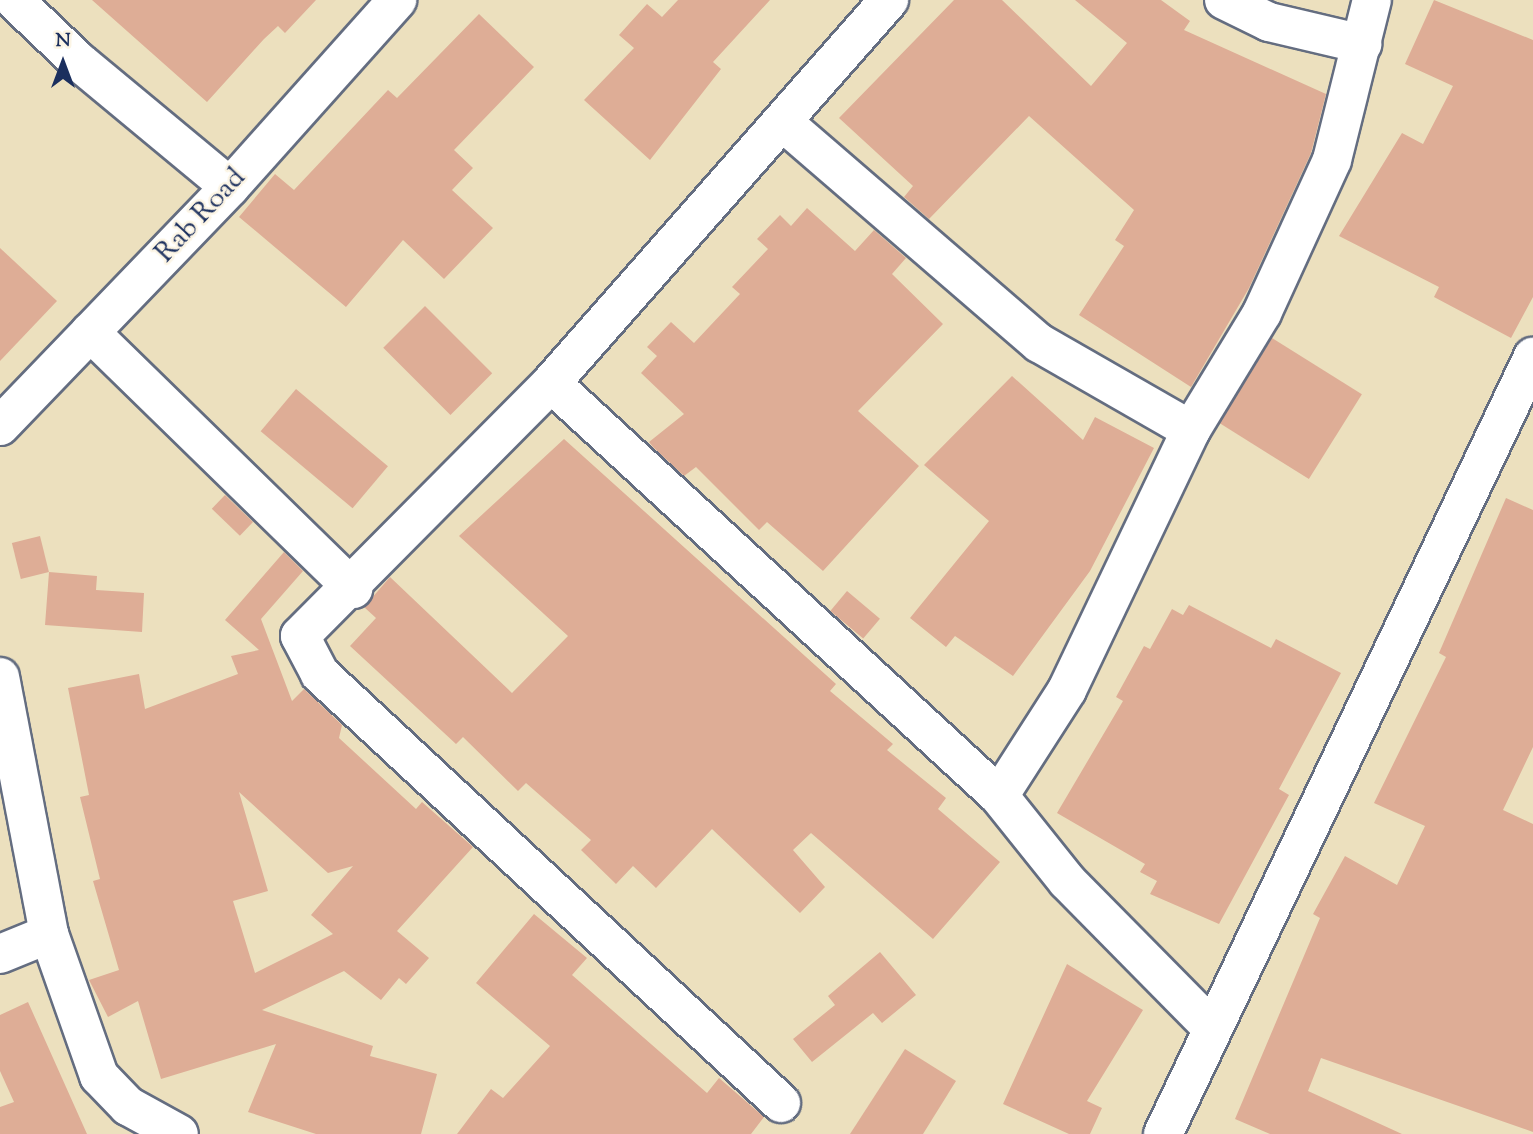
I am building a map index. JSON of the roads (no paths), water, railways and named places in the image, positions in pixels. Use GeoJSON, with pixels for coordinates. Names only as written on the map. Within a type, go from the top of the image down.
{"type":"FeatureCollection","features":[{"type":"Feature","properties":{"kind":"street"},"geometry":{"type":"LineString","coordinates":[[15,0],[78,61],[230,187]]}},
{"type":"Feature","properties":{"kind":"street","name":"Rab Road"},"geometry":{"type":"LineString","coordinates":[[0,426],[230,187],[397,0]]}},
{"type":"Feature","properties":{"kind":"street"},"geometry":{"type":"LineString","coordinates":[[781,1103],[320,674],[300,636],[353,589],[551,383],[784,123],[888,0]]}},
{"type":"Feature","properties":{"kind":"street"},"geometry":{"type":"LineString","coordinates":[[1224,0],[1269,22],[1362,44]]}},
{"type":"Feature","properties":{"kind":"street"},"geometry":{"type":"LineString","coordinates":[[999,796],[1067,690],[1191,430],[1262,313],[1332,160],[1372,0]]}},
{"type":"Feature","properties":{"kind":"street"},"geometry":{"type":"LineString","coordinates":[[784,123],[1039,343],[1191,430]]}},
{"type":"Feature","properties":{"kind":"street"},"geometry":{"type":"LineString","coordinates":[[90,332],[353,589]]}},
{"type":"Feature","properties":{"kind":"street"},"geometry":{"type":"LineString","coordinates":[[1163,1134],[1212,1028],[1284,888],[1533,357]]}},
{"type":"Feature","properties":{"kind":"street"},"geometry":{"type":"LineString","coordinates":[[551,383],[999,796],[1067,881],[1212,1028]]}},
{"type":"Feature","properties":{"kind":"street"},"geometry":{"type":"LineString","coordinates":[[0,677],[49,934],[99,1076],[128,1105],[180,1134]]}},
{"type":"Feature","properties":{"kind":"street"},"geometry":{"type":"LineString","coordinates":[[0,954],[49,934]]}}]}
